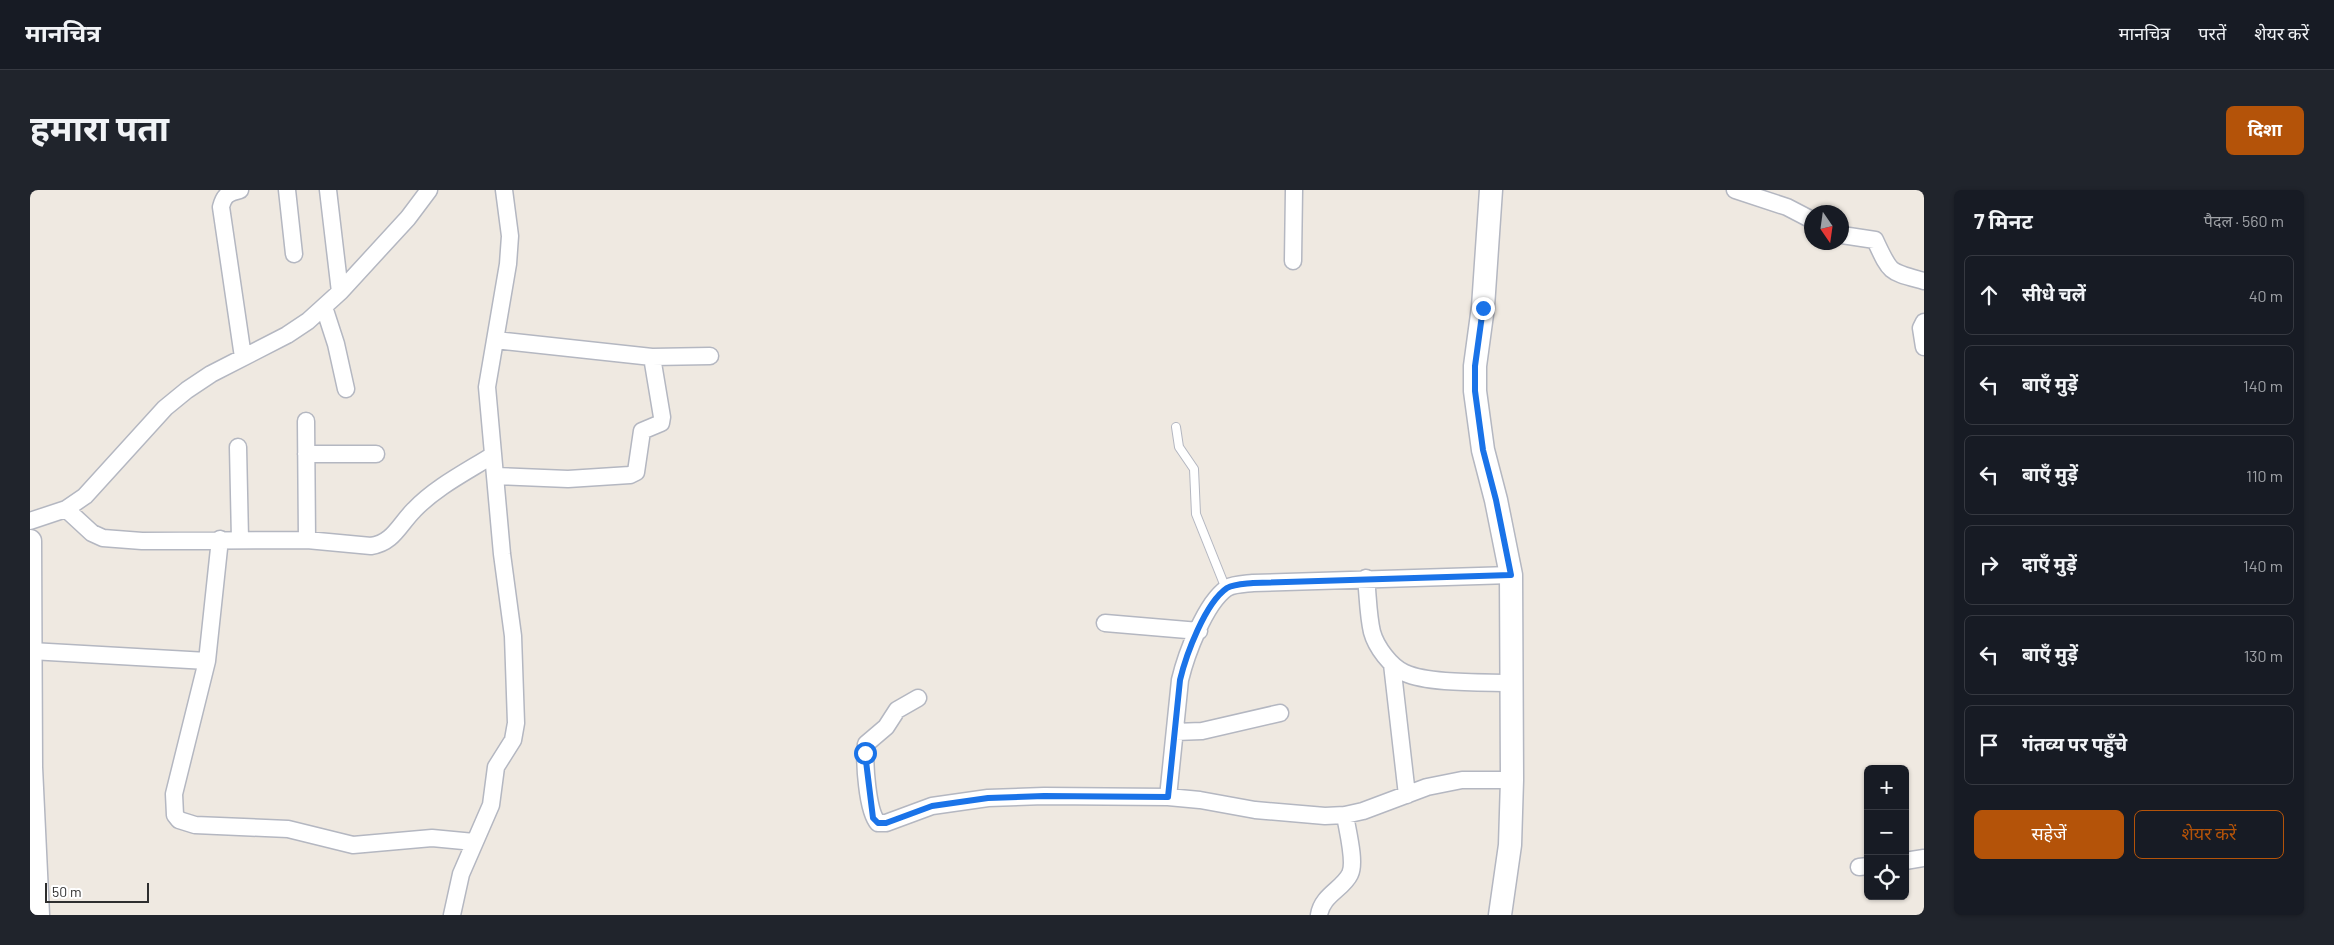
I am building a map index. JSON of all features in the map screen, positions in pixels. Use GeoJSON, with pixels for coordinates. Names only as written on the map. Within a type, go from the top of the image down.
{"type":"FeatureCollection","features":[{"type":"Feature","properties":{"kind":"street"},"geometry":{"type":"LineString","coordinates":[[240,190],[228,193],[223,197],[221,208],[243,357]]}},
{"type":"Feature","properties":{"kind":"street"},"geometry":{"type":"LineString","coordinates":[[288,190],[294,254]]}},
{"type":"Feature","properties":{"kind":"street"},"geometry":{"type":"LineString","coordinates":[[328,190],[340,292]]}},
{"type":"Feature","properties":{"kind":"street"},"geometry":{"type":"LineString","coordinates":[[30,521],[66,509],[86,496],[164,408],[195,384],[287,335],[308,321],[340,292],[408,218],[429,190]]}},
{"type":"Feature","properties":{"kind":"street"},"geometry":{"type":"LineString","coordinates":[[452,915],[461,874],[491,804],[496,767],[513,740],[516,723],[513,636],[502,554],[487,387],[508,264],[510,236],[504,190]]}},
{"type":"Feature","properties":{"kind":"street"},"geometry":{"type":"LineString","coordinates":[[1293,261],[1294,190]]}},
{"type":"Feature","properties":{"kind":"street"},"geometry":{"type":"LineString","coordinates":[[1490,190],[1483,308],[1475,366],[1475,391],[1483,450],[1496,500],[1511,575],[1512,780],[1510,845],[1500,915]]}},
{"type":"Feature","properties":{"kind":"street"},"geometry":{"type":"LineString","coordinates":[[1735,190],[1787,207],[1804,216]]}},
{"type":"Feature","properties":{"kind":"street"},"geometry":{"type":"LineString","coordinates":[[1849,236],[1875,240],[1889,268],[1896,273],[1924,281]]}},
{"type":"Feature","properties":{"kind":"street"},"geometry":{"type":"LineString","coordinates":[[324,307],[336,344],[346,389]]}},
{"type":"Feature","properties":{"kind":"street"},"geometry":{"type":"LineString","coordinates":[[1924,322],[1921,328],[1924,347]]}},
{"type":"Feature","properties":{"kind":"street"},"geometry":{"type":"LineString","coordinates":[[495,340],[652,357],[710,356]]}},
{"type":"Feature","properties":{"kind":"street"},"geometry":{"type":"LineString","coordinates":[[495,476],[568,479],[630,475],[636,472],[642,431],[662,424],[652,357]]}},
{"type":"Feature","properties":{"kind":"street"},"geometry":{"type":"LineString","coordinates":[[306,421],[307,540]]}},
{"type":"Feature","properties":{"kind":"street"},"geometry":{"type":"LineString","coordinates":[[238,448],[240,539]]}},
{"type":"Feature","properties":{"kind":"street"},"geometry":{"type":"LineString","coordinates":[[306,454],[376,454]]}},
{"type":"Feature","properties":{"kind":"street"},"geometry":{"type":"LineString","coordinates":[[66,509],[92,533],[103,538],[142,541],[220,539],[307,540],[371,546],[379,545],[396,534],[413,510],[435,492],[493,455]]}},
{"type":"Feature","properties":{"kind":"street"},"geometry":{"type":"LineString","coordinates":[[220,539],[207,661],[174,794],[175,815],[180,820],[195,825],[288,829],[353,844],[432,838],[474,842]]}},
{"type":"Feature","properties":{"kind":"street"},"geometry":{"type":"LineString","coordinates":[[30,541],[30,767],[38,915]]}},
{"type":"Feature","properties":{"kind":"street"},"geometry":{"type":"LineString","coordinates":[[1168,797],[1180,680],[1184,663],[1212,602],[1226,589],[1231,586],[1253,583],[1511,575]]}},
{"type":"Feature","properties":{"kind":"street"},"geometry":{"type":"LineString","coordinates":[[1366,578],[1372,631],[1377,643],[1392,664],[1405,673],[1428,679],[1512,683]]}},
{"type":"Feature","properties":{"kind":"street"},"geometry":{"type":"LineString","coordinates":[[1104,623],[1199,631]]}},
{"type":"Feature","properties":{"kind":"street"},"geometry":{"type":"LineString","coordinates":[[31,637],[207,661]]}},
{"type":"Feature","properties":{"kind":"street"},"geometry":{"type":"LineString","coordinates":[[1392,664],[1407,795]]}},
{"type":"Feature","properties":{"kind":"street"},"geometry":{"type":"LineString","coordinates":[[918,698],[897,710],[886,727],[866,744],[865,753],[871,807],[873,818],[878,823],[886,823],[932,806],[988,798],[1044,796],[1168,797],[1200,800],[1255,810],[1325,816],[1345,815],[1427,787],[1462,780],[1512,780]]}},
{"type":"Feature","properties":{"kind":"street"},"geometry":{"type":"LineString","coordinates":[[1175,732],[1202,731],[1280,713]]}},
{"type":"Feature","properties":{"kind":"street"},"geometry":{"type":"LineString","coordinates":[[1319,915],[1320,908],[1332,892],[1350,875],[1352,860],[1345,815]]}},
{"type":"Feature","properties":{"kind":"street"},"geometry":{"type":"LineString","coordinates":[[1909,860],[1924,858]]}},
{"type":"Feature","properties":{"kind":"lane"},"geometry":{"type":"LineString","coordinates":[[1176,428],[1179,447],[1194,469],[1196,514],[1226,589]]}},
{"type":"Feature","properties":{"kind":"route"},"geometry":{"type":"LineString","coordinates":[[865,753],[873,818],[878,823],[886,823],[932,806],[988,798],[1044,796],[1168,797],[1180,680],[1184,663],[1212,602],[1226,589],[1231,586],[1253,583],[1511,575],[1496,500],[1483,450],[1475,391],[1475,366],[1483,308]]}}]}
